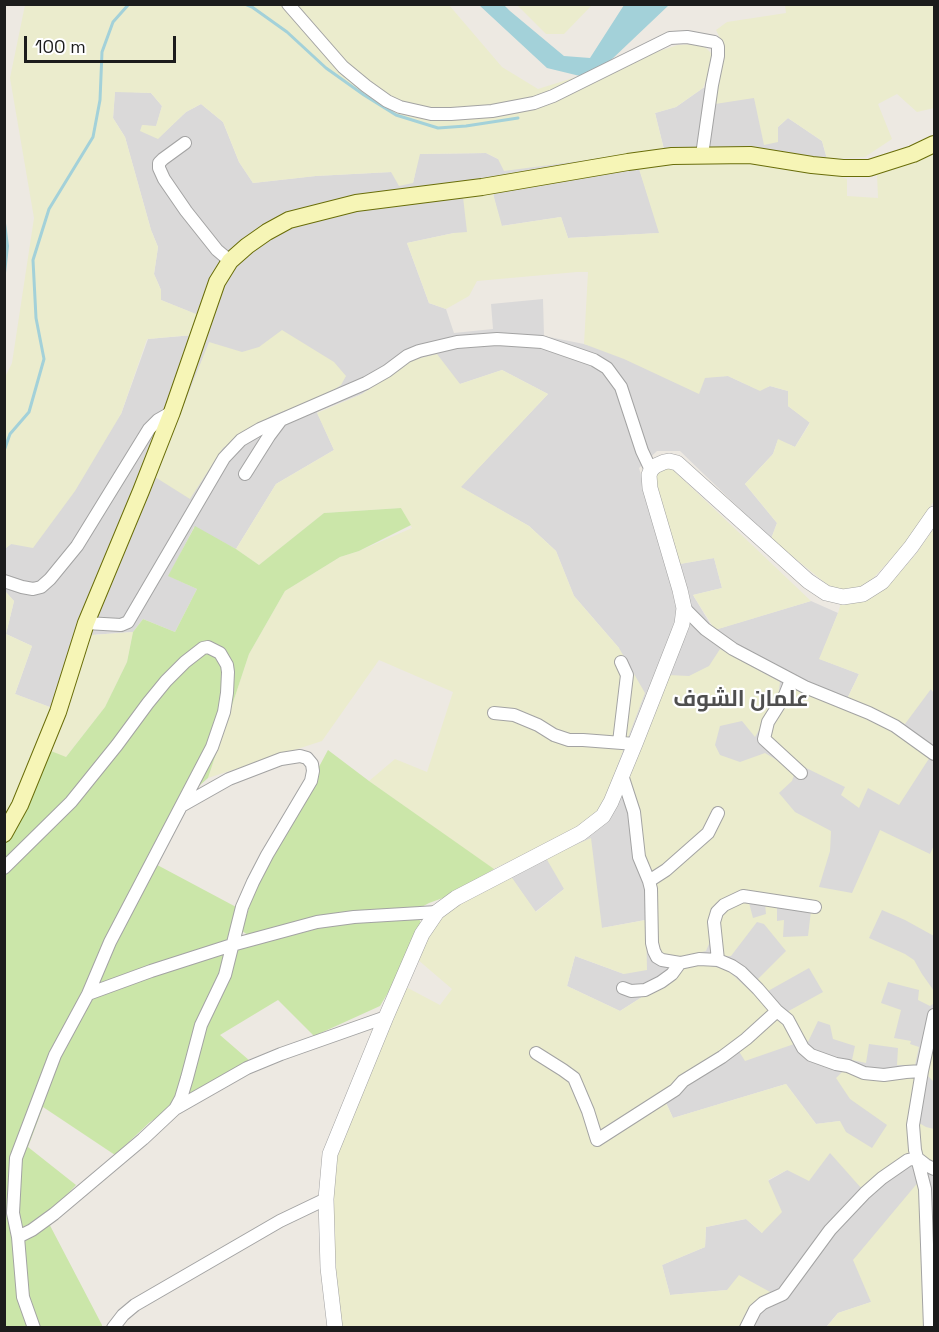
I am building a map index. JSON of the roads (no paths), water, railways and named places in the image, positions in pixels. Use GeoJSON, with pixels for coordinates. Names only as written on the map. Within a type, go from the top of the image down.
{"type":"FeatureCollection","features":[{"type":"Feature","properties":{"kind":"main road"},"geometry":{"type":"LineString","coordinates":[[4,834],[20,805],[58,712],[86,623],[172,412],[217,282],[230,261],[267,232],[289,220],[356,203],[482,187],[672,156],[750,155],[812,165],[869,168],[914,154],[934,144]]}},
{"type":"Feature","properties":{"kind":"street"},"geometry":{"type":"LineString","coordinates":[[288,4],[343,67],[366,87],[400,108],[431,114],[483,112],[534,103],[553,96],[670,38],[714,42],[718,47],[718,56],[702,155]]}},
{"type":"Feature","properties":{"kind":"street"},"geometry":{"type":"LineString","coordinates":[[185,143],[163,159],[159,163],[159,168],[186,212],[230,261]]}},
{"type":"Feature","properties":{"kind":"street"},"geometry":{"type":"LineString","coordinates":[[86,623],[121,625],[128,622],[224,458],[247,435],[365,384],[407,356],[419,351],[457,342],[496,339],[542,342],[594,360],[607,368],[621,387],[642,451],[651,470]]}},
{"type":"Feature","properties":{"kind":"street"},"geometry":{"type":"LineString","coordinates":[[4,581],[33,589],[41,587],[50,579],[81,538],[149,429],[158,420],[172,412]]}},
{"type":"Feature","properties":{"kind":"street"},"geometry":{"type":"LineString","coordinates":[[245,474],[281,420]]}},
{"type":"Feature","properties":{"kind":"street"},"geometry":{"type":"LineString","coordinates":[[335,1328],[328,1268],[326,1199],[330,1154],[417,945],[437,912],[449,902],[590,828],[603,816],[635,744],[682,624],[684,608],[650,488],[651,470],[664,462],[677,464],[808,581],[826,592],[843,597],[863,594],[882,582],[934,514]]}},
{"type":"Feature","properties":{"kind":"street"},"geometry":{"type":"LineString","coordinates":[[684,608],[722,642],[791,680],[888,722],[934,754]]}},
{"type":"Feature","properties":{"kind":"street"},"geometry":{"type":"LineString","coordinates":[[4,868],[71,802],[166,681],[203,648],[220,653],[227,665],[227,693],[224,712],[212,747],[110,942],[88,994],[55,1055],[16,1158],[13,1212],[18,1237],[23,1297],[34,1328]]}},
{"type":"Feature","properties":{"kind":"street"},"geometry":{"type":"LineString","coordinates":[[619,742],[627,675],[621,662]]}},
{"type":"Feature","properties":{"kind":"street"},"geometry":{"type":"LineString","coordinates":[[791,680],[785,695],[768,722],[764,739],[801,773]]}},
{"type":"Feature","properties":{"kind":"street"},"geometry":{"type":"LineString","coordinates":[[494,713],[514,715],[569,740],[635,744]]}},
{"type":"Feature","properties":{"kind":"street"},"geometry":{"type":"LineString","coordinates":[[175,1109],[181,1098],[201,1025],[225,975],[243,907],[253,882],[281,830],[311,781],[312,764],[307,758],[300,756],[281,759],[229,779],[182,806]]}},
{"type":"Feature","properties":{"kind":"street"},"geometry":{"type":"LineString","coordinates":[[622,775],[634,812],[639,857],[650,881],[652,943],[654,951],[662,960],[680,963],[699,959],[718,960],[732,966],[741,972],[788,1020],[803,1048],[811,1055],[864,1073],[884,1075],[921,1071]]}},
{"type":"Feature","properties":{"kind":"street"},"geometry":{"type":"LineString","coordinates":[[650,881],[708,833],[718,813]]}},
{"type":"Feature","properties":{"kind":"street"},"geometry":{"type":"LineString","coordinates":[[718,960],[714,922],[717,912],[724,905],[743,896],[815,907]]}},
{"type":"Feature","properties":{"kind":"street"},"geometry":{"type":"LineString","coordinates":[[88,994],[232,945],[317,922],[437,912]]}},
{"type":"Feature","properties":{"kind":"street"},"geometry":{"type":"LineString","coordinates":[[623,988],[631,991],[645,990],[672,974],[680,963]]}},
{"type":"Feature","properties":{"kind":"street"},"geometry":{"type":"LineString","coordinates":[[536,1053],[574,1078],[597,1140],[722,1057],[777,1011]]}},
{"type":"Feature","properties":{"kind":"street"},"geometry":{"type":"LineString","coordinates":[[930,1328],[925,1189],[912,1125],[934,1015]]}},
{"type":"Feature","properties":{"kind":"street"},"geometry":{"type":"LineString","coordinates":[[18,1237],[54,1214],[175,1109],[272,1057],[386,1017]]}},
{"type":"Feature","properties":{"kind":"street"},"geometry":{"type":"LineString","coordinates":[[917,1158],[934,1169]]}},
{"type":"Feature","properties":{"kind":"street"},"geometry":{"type":"LineString","coordinates":[[746,1328],[758,1307],[779,1297],[787,1289],[830,1230],[865,1193],[900,1164],[917,1158]]}},
{"type":"Feature","properties":{"kind":"street"},"geometry":{"type":"LineString","coordinates":[[113,1328],[135,1305],[280,1221],[326,1199]]}},
{"type":"Feature","properties":{"kind":"water"},"geometry":{"type":"Polygon","coordinates":[[[479,5],[504,5],[564,56],[590,58],[624,5],[669,5],[610,61],[584,77],[547,68],[479,5]]]}},
{"type":"Feature","properties":{"kind":"water"},"geometry":{"type":"Polygon","coordinates":[[[4,208],[9,246],[5,282],[4,282],[4,208]]]}},
{"type":"Feature","properties":{"kind":"waterway"},"geometry":{"type":"LineString","coordinates":[[4,451],[10,434],[29,412],[44,359],[36,318],[33,260],[49,209],[93,137],[100,100],[102,52],[113,22],[129,4]]}},
{"type":"Feature","properties":{"kind":"waterway"},"geometry":{"type":"LineString","coordinates":[[245,4],[287,32],[326,68],[396,115],[438,128],[518,118]]}},
{"type":"Feature","properties":{"kind":"district","name":"علمان الشوف"},"geometry":{"type":"Point","coordinates":[741,700]}}]}
